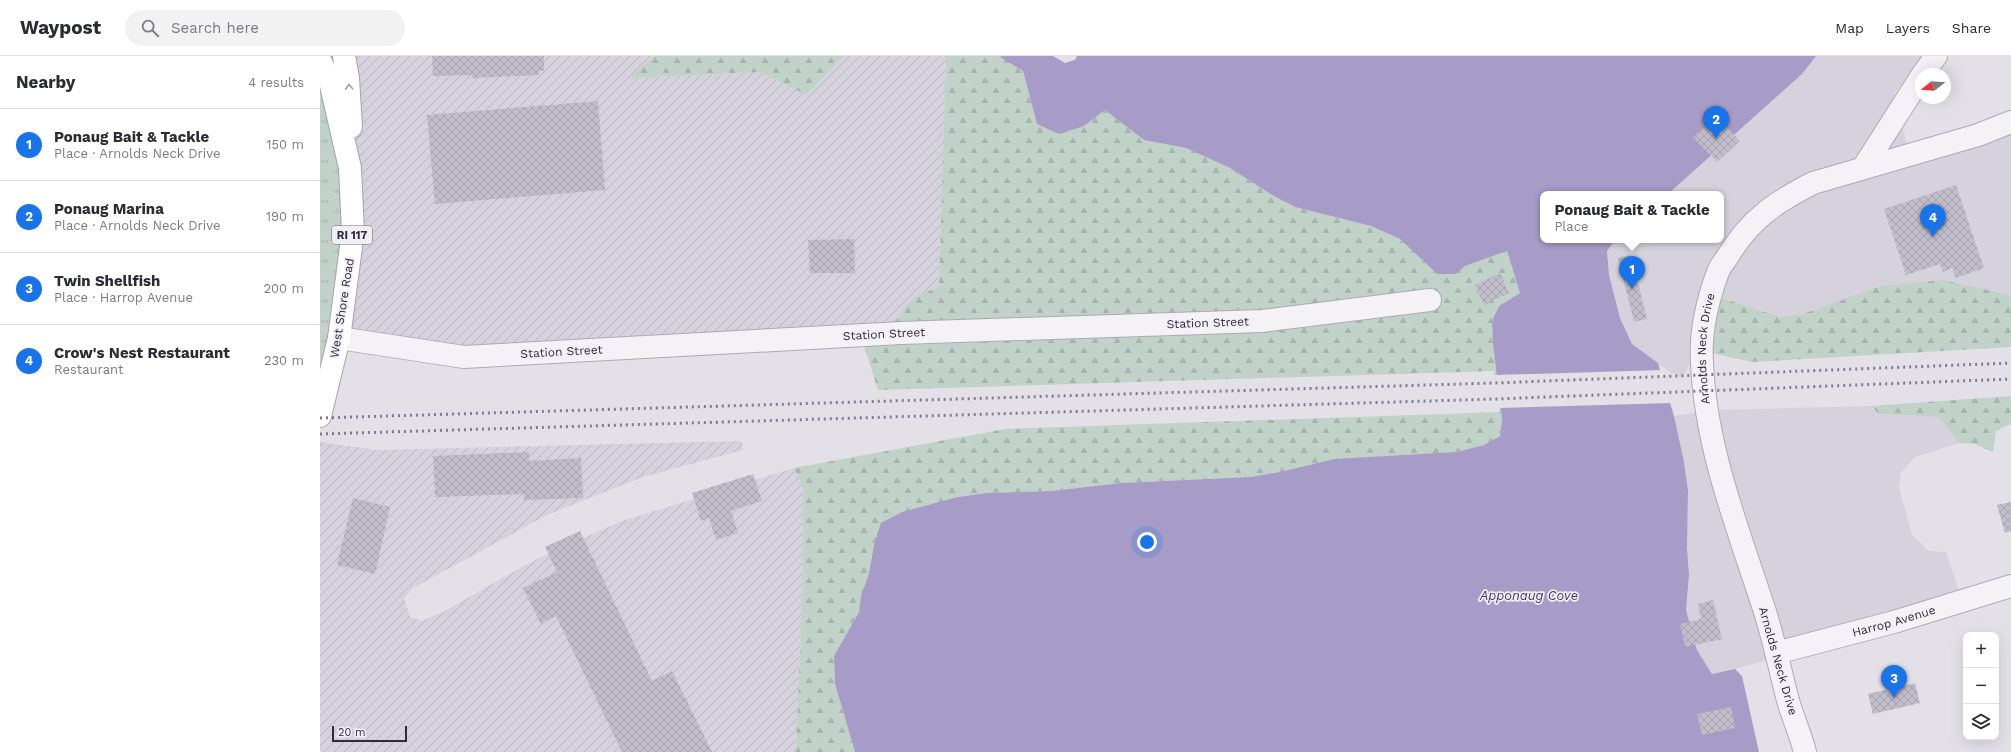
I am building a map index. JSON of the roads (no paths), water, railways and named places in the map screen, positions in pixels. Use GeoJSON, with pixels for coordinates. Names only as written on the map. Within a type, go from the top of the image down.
{"type":"FeatureCollection","features":[{"type":"Feature","properties":{"kind":"main road"},"geometry":{"type":"LineString","coordinates":[[344,56],[348,78],[352,125],[350,168]]}},
{"type":"Feature","properties":{"kind":"main road","name":"West Shore Road"},"geometry":{"type":"LineString","coordinates":[[320,60],[330,81],[350,168],[353,232],[339,338],[320,416]]}},
{"type":"Feature","properties":{"kind":"street"},"geometry":{"type":"LineString","coordinates":[[1927,68],[1936,56]]}},
{"type":"Feature","properties":{"kind":"street"},"geometry":{"type":"LineString","coordinates":[[1862,168],[1915,86]]}},
{"type":"Feature","properties":{"kind":"street","name":"Arnolds Neck Drive"},"geometry":{"type":"LineString","coordinates":[[1805,752],[1789,703],[1776,653],[1713,443],[1705,401],[1701,361],[1704,333],[1719,271],[1735,244],[1750,224],[1785,198],[1813,183],[1940,147],[2011,122]]}},
{"type":"Feature","properties":{"kind":"street","name":"Station Street"},"geometry":{"type":"LineString","coordinates":[[339,338],[464,357],[893,333],[1262,321],[1430,300]]}},
{"type":"Feature","properties":{"kind":"street","name":"Harrop Avenue"},"geometry":{"type":"LineString","coordinates":[[1776,653],[1894,622],[2011,586]]}},
{"type":"Feature","properties":{"kind":"water","name":"Apponaug Cove"},"geometry":{"type":"Polygon","coordinates":[[[1053,56],[1065,63],[1075,60],[1077,56],[1816,56],[1802,74],[1671,191],[1540,191],[1540,243],[1613,243],[1607,251],[1609,275],[1620,318],[1632,344],[1658,363],[1674,416],[1684,462],[1688,490],[1687,548],[1689,575],[1686,610],[1697,650],[1712,674],[1735,669],[1742,676],[1759,752],[855,752],[835,684],[834,656],[859,612],[861,596],[869,573],[874,545],[881,523],[902,512],[958,497],[987,493],[1052,491],[1121,483],[1250,477],[1280,472],[1335,459],[1456,452],[1484,445],[1500,436],[1502,419],[1493,344],[1492,321],[1499,306],[1520,293],[1507,251],[1465,266],[1456,274],[1437,274],[1400,239],[1371,226],[1295,207],[1272,195],[1230,168],[1186,148],[1144,140],[1105,110],[1084,126],[1059,134],[1037,124],[1023,71],[1000,57],[1053,56]]]}},
{"type":"Feature","properties":{"kind":"railway"},"geometry":{"type":"LineString","coordinates":[[320,418],[1494,383],[2011,363]]}},
{"type":"Feature","properties":{"kind":"railway"},"geometry":{"type":"LineString","coordinates":[[320,434],[1495,399],[2011,379]]}},
{"type":"Feature","properties":{"kind":"place","name":"Ponaug Marina"},"geometry":{"type":"Point","coordinates":[1716,139]}},
{"type":"Feature","properties":{"kind":"place","name":"Crow's Nest Restaurant"},"geometry":{"type":"Point","coordinates":[1933,237]}},
{"type":"Feature","properties":{"kind":"place","name":"Ponaug Bait & Tackle"},"geometry":{"type":"Point","coordinates":[1632,289]}},
{"type":"Feature","properties":{"kind":"place","name":"Twin Shellfish"},"geometry":{"type":"Point","coordinates":[1894,698]}}]}
